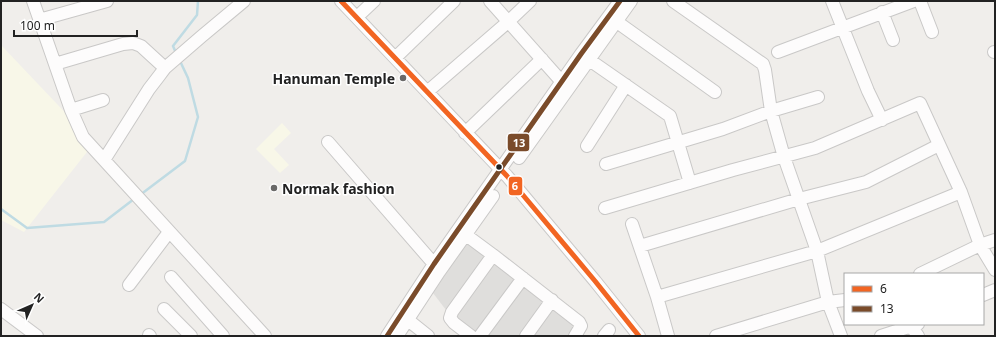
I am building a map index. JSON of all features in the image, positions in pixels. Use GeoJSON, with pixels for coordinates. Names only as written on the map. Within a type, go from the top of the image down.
{"type":"FeatureCollection","features":[{"type":"Feature","properties":{"kind":"street"},"geometry":{"type":"LineString","coordinates":[[33,1],[71,110],[83,137],[265,336]]}},
{"type":"Feature","properties":{"kind":"street"},"geometry":{"type":"LineString","coordinates":[[39,20],[107,1]]}},
{"type":"Feature","properties":{"kind":"street"},"geometry":{"type":"LineString","coordinates":[[104,160],[149,88],[165,68],[244,1]]}},
{"type":"Feature","properties":{"kind":"street"},"geometry":{"type":"LineString","coordinates":[[341,1],[504,174],[614,304],[639,336]]}},
{"type":"Feature","properties":{"kind":"street"},"geometry":{"type":"LineString","coordinates":[[357,17],[374,1]]}},
{"type":"Feature","properties":{"kind":"street"},"geometry":{"type":"LineString","coordinates":[[396,58],[454,1]]}},
{"type":"Feature","properties":{"kind":"street"},"geometry":{"type":"LineString","coordinates":[[490,1],[562,82]]}},
{"type":"Feature","properties":{"kind":"street"},"geometry":{"type":"LineString","coordinates":[[427,92],[530,1]]}},
{"type":"Feature","properties":{"kind":"street"},"geometry":{"type":"LineString","coordinates":[[397,336],[466,235],[562,82],[620,1]]}},
{"type":"Feature","properties":{"kind":"street"},"geometry":{"type":"LineString","coordinates":[[386,336],[434,264],[504,174],[631,1]]}},
{"type":"Feature","properties":{"kind":"street"},"geometry":{"type":"LineString","coordinates":[[673,1],[763,64],[771,111],[784,157],[817,252],[828,302],[841,336]]}},
{"type":"Feature","properties":{"kind":"street"},"geometry":{"type":"LineString","coordinates":[[832,1],[868,91],[882,120]]}},
{"type":"Feature","properties":{"kind":"street"},"geometry":{"type":"LineString","coordinates":[[778,52],[914,1]]}},
{"type":"Feature","properties":{"kind":"street"},"geometry":{"type":"LineString","coordinates":[[920,1],[932,32]]}},
{"type":"Feature","properties":{"kind":"street"},"geometry":{"type":"LineString","coordinates":[[882,12],[893,40]]}},
{"type":"Feature","properties":{"kind":"street"},"geometry":{"type":"LineString","coordinates":[[617,22],[715,92]]}},
{"type":"Feature","properties":{"kind":"street"},"geometry":{"type":"LineString","coordinates":[[55,64],[122,44],[133,43],[141,46],[165,68]]}},
{"type":"Feature","properties":{"kind":"street"},"geometry":{"type":"LineString","coordinates":[[465,133],[542,59]]}},
{"type":"Feature","properties":{"kind":"street"},"geometry":{"type":"LineString","coordinates":[[588,59],[670,116],[690,183]]}},
{"type":"Feature","properties":{"kind":"street"},"geometry":{"type":"LineString","coordinates":[[587,146],[626,85]]}},
{"type":"Feature","properties":{"kind":"street"},"geometry":{"type":"LineString","coordinates":[[606,164],[723,129],[771,111],[818,98]]}},
{"type":"Feature","properties":{"kind":"street"},"geometry":{"type":"LineString","coordinates":[[71,110],[103,100]]}},
{"type":"Feature","properties":{"kind":"street"},"geometry":{"type":"LineString","coordinates":[[605,208],[733,170],[815,148],[920,103],[961,192],[980,245],[995,270]]}},
{"type":"Feature","properties":{"kind":"street"},"geometry":{"type":"LineString","coordinates":[[328,142],[434,264]]}},
{"type":"Feature","properties":{"kind":"street"},"geometry":{"type":"LineString","coordinates":[[640,246],[799,199],[866,182],[939,146]]}},
{"type":"Feature","properties":{"kind":"street"},"geometry":{"type":"LineString","coordinates":[[657,297],[817,252],[961,192]]}},
{"type":"Feature","properties":{"kind":"street"},"geometry":{"type":"LineString","coordinates":[[632,224],[657,297],[668,336]]}},
{"type":"Feature","properties":{"kind":"street"},"geometry":{"type":"LineString","coordinates":[[129,284],[169,232]]}},
{"type":"Feature","properties":{"kind":"street"},"geometry":{"type":"LineString","coordinates":[[466,235],[579,322],[581,326],[575,336]]}},
{"type":"Feature","properties":{"kind":"street"},"geometry":{"type":"LineString","coordinates":[[922,273],[980,245],[995,240]]}},
{"type":"Feature","properties":{"kind":"street"},"geometry":{"type":"LineString","coordinates":[[471,336],[454,324],[450,318],[452,312],[493,255]]}},
{"type":"Feature","properties":{"kind":"street"},"geometry":{"type":"LineString","coordinates":[[171,277],[223,336]]}},
{"type":"Feature","properties":{"kind":"street"},"geometry":{"type":"LineString","coordinates":[[480,336],[523,278]]}},
{"type":"Feature","properties":{"kind":"street"},"geometry":{"type":"LineString","coordinates":[[984,295],[995,290]]}},
{"type":"Feature","properties":{"kind":"street"},"geometry":{"type":"LineString","coordinates":[[526,336],[552,300]]}},
{"type":"Feature","properties":{"kind":"street"},"geometry":{"type":"LineString","coordinates":[[716,336],[828,302],[844,300]]}},
{"type":"Feature","properties":{"kind":"street"},"geometry":{"type":"LineString","coordinates":[[1,309],[35,336]]}},
{"type":"Feature","properties":{"kind":"street"},"geometry":{"type":"LineString","coordinates":[[164,309],[191,336]]}},
{"type":"Feature","properties":{"kind":"street"},"geometry":{"type":"LineString","coordinates":[[408,320],[428,336]]}},
{"type":"Feature","properties":{"kind":"street"},"geometry":{"type":"LineString","coordinates":[[881,336],[916,329]]}},
{"type":"Feature","properties":{"kind":"shaded area"},"geometry":{"type":"Polygon","coordinates":[[[1,45],[94,143],[24,232],[1,220],[1,45]]]}},
{"type":"Feature","properties":{"kind":"shaded area"},"geometry":{"type":"Polygon","coordinates":[[[282,123],[291,133],[274,149],[289,165],[280,173],[256,149],[282,123]]]}},
{"type":"Feature","properties":{"kind":"shaded area"},"geometry":{"type":"Polygon","coordinates":[[[473,233],[587,326],[579,336],[480,336],[446,310],[433,293],[473,233]]]}},
{"type":"Feature","properties":{"kind":"waterway"},"geometry":{"type":"LineString","coordinates":[[176,53],[173,46],[197,15],[198,1]]}},
{"type":"Feature","properties":{"kind":"waterway"},"geometry":{"type":"LineString","coordinates":[[140,195],[185,161],[198,117],[188,78],[180,61]]}},
{"type":"Feature","properties":{"kind":"waterway"},"geometry":{"type":"LineString","coordinates":[[1,209],[27,228],[104,222],[134,199]]}},
{"type":"Feature","properties":{"kind":"transit line","name":"6"},"geometry":{"type":"LineString","coordinates":[[341,1],[507,176],[639,336]]}},
{"type":"Feature","properties":{"kind":"transit line","name":"13"},"geometry":{"type":"LineString","coordinates":[[387,336],[434,264],[581,54],[620,1]]}},
{"type":"Feature","properties":{"kind":"place","name":"Hanuman Temple"},"geometry":{"type":"Point","coordinates":[403,78]}},
{"type":"Feature","properties":{"kind":"place","name":"Normak fashion"},"geometry":{"type":"Point","coordinates":[274,188]}}]}
